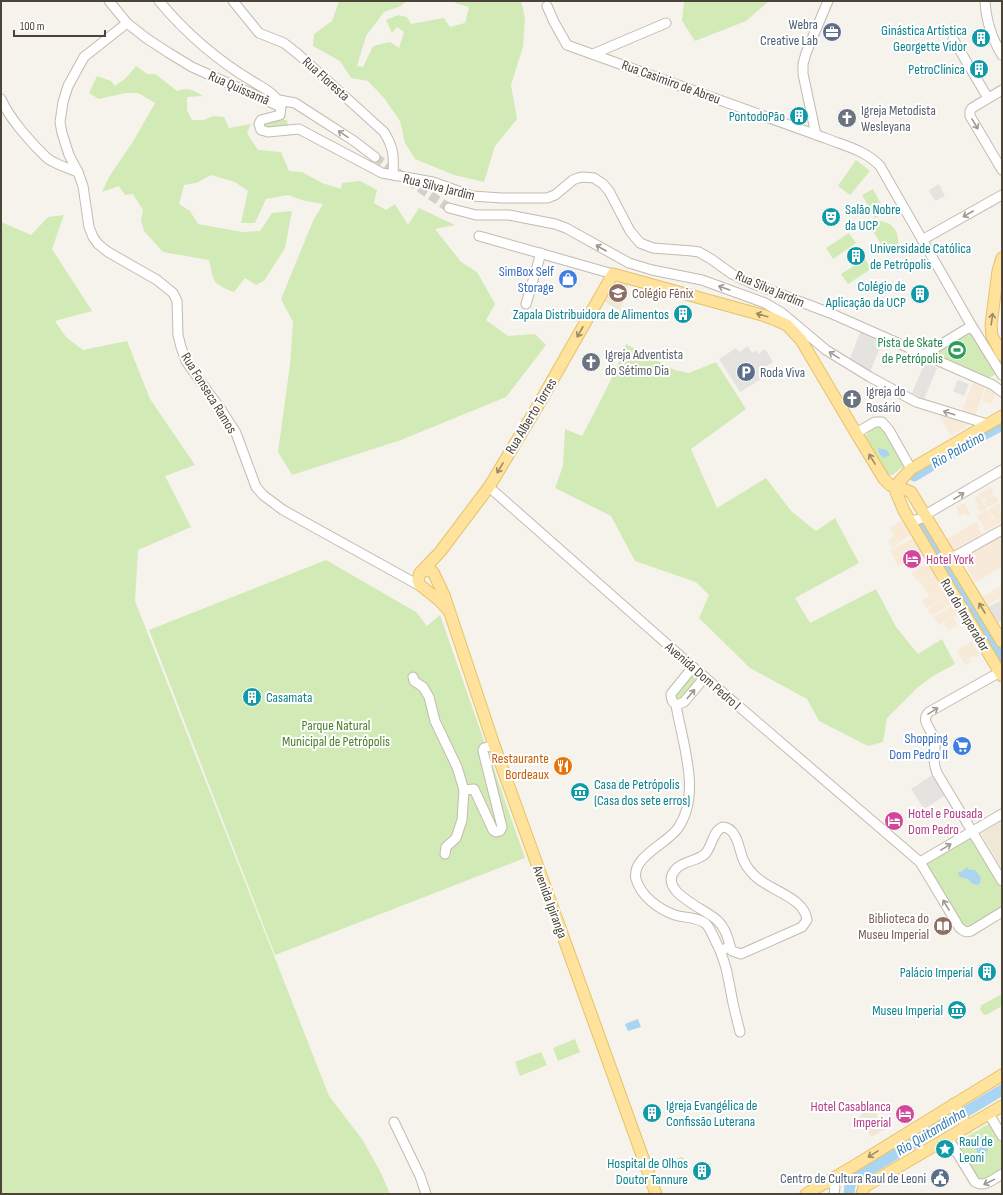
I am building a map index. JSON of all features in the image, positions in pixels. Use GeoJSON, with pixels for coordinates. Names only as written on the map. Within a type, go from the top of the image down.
{"type":"FeatureCollection","features":[{"type":"Feature","properties":{"kind":"main road"},"geometry":{"type":"LineString","coordinates":[[1002,258],[998,271],[991,325],[992,336],[1002,355]]}},
{"type":"Feature","properties":{"kind":"main road"},"geometry":{"type":"LineString","coordinates":[[613,274],[762,315],[787,325],[801,340],[884,479],[890,485],[897,488],[899,482],[910,468],[1002,416]]}},
{"type":"Feature","properties":{"kind":"main road","name":"Rua Alberto Torres"},"geometry":{"type":"LineString","coordinates":[[420,573],[440,552],[489,487],[540,403],[613,274]]}},
{"type":"Feature","properties":{"kind":"main road","name":"Rua do Imperador"},"geometry":{"type":"LineString","coordinates":[[1001,674],[908,519],[899,501],[896,492],[897,488],[911,492],[1002,642]]}},
{"type":"Feature","properties":{"kind":"main road"},"geometry":{"type":"LineString","coordinates":[[915,530],[919,524],[927,518]]}},
{"type":"Feature","properties":{"kind":"main road","name":"Rua Alberto Torres"},"geometry":{"type":"LineString","coordinates":[[436,577],[440,552]]}},
{"type":"Feature","properties":{"kind":"main road"},"geometry":{"type":"LineString","coordinates":[[425,570],[431,570],[436,577],[434,586],[427,588],[422,587],[418,580],[420,573],[425,570]]}},
{"type":"Feature","properties":{"kind":"main road","name":"Avenida Ipiranga"},"geometry":{"type":"LineString","coordinates":[[436,577],[494,745],[656,1194]]}},
{"type":"Feature","properties":{"kind":"main road","name":"Avenida Ipiranga"},"geometry":{"type":"LineString","coordinates":[[422,587],[440,601],[448,610]]}},
{"type":"Feature","properties":{"kind":"main road"},"geometry":{"type":"LineString","coordinates":[[806,1194],[1002,1075]]}},
{"type":"Feature","properties":{"kind":"main road"},"geometry":{"type":"LineString","coordinates":[[954,1104],[967,1126]]}},
{"type":"Feature","properties":{"kind":"main road"},"geometry":{"type":"LineString","coordinates":[[862,1193],[864,1187],[1002,1106]]}},
{"type":"Feature","properties":{"kind":"street","name":"Rua Quissamã"},"geometry":{"type":"LineString","coordinates":[[109,1],[127,23],[146,38],[192,67],[280,103],[280,115],[261,120],[259,124],[262,130],[268,132],[299,129],[371,169],[393,175]]}},
{"type":"Feature","properties":{"kind":"street"},"geometry":{"type":"LineString","coordinates":[[159,1],[191,35],[232,68],[265,89],[280,103],[295,103],[375,156]]}},
{"type":"Feature","properties":{"kind":"street","name":"Rua Floresta"},"geometry":{"type":"LineString","coordinates":[[233,1],[259,33],[284,44],[298,54],[384,132],[391,143],[394,157],[393,175]]}},
{"type":"Feature","properties":{"kind":"street"},"geometry":{"type":"LineString","coordinates":[[816,135],[803,74],[803,64],[828,1]]}},
{"type":"Feature","properties":{"kind":"street"},"geometry":{"type":"LineString","coordinates":[[985,1],[992,36],[1002,55]]}},
{"type":"Feature","properties":{"kind":"street","name":"Rua Casimiro de Abreu"},"geometry":{"type":"LineString","coordinates":[[547,6],[567,45],[816,135],[871,157],[880,166],[970,327],[1002,376]]}},
{"type":"Feature","properties":{"kind":"street","name":"Rua Fonseca Ramos"},"geometry":{"type":"LineString","coordinates":[[127,23],[84,57],[68,86],[63,102],[60,122],[62,133],[69,155],[84,186],[89,227],[93,237],[98,244],[108,252],[157,280],[173,293],[177,301],[178,335],[180,347],[186,361],[236,433],[256,487],[263,495],[284,510],[422,587]]}},
{"type":"Feature","properties":{"kind":"street"},"geometry":{"type":"LineString","coordinates":[[593,54],[666,23]]}},
{"type":"Feature","properties":{"kind":"street"},"geometry":{"type":"LineString","coordinates":[[953,39],[988,98]]}},
{"type":"Feature","properties":{"kind":"street"},"geometry":{"type":"LineString","coordinates":[[1002,90],[972,108],[970,111],[970,116],[1002,170]]}},
{"type":"Feature","properties":{"kind":"street"},"geometry":{"type":"LineString","coordinates":[[1,100],[7,112],[22,131],[48,158],[57,164],[78,172]]}},
{"type":"Feature","properties":{"kind":"street","name":"Rua Silva Jardim"},"geometry":{"type":"LineString","coordinates":[[393,175],[433,182],[472,196],[502,198],[551,197],[573,180],[583,177],[594,178],[603,184],[609,191],[630,231],[635,238],[646,246],[692,251],[705,255],[732,274],[745,280],[830,313],[999,389]]}},
{"type":"Feature","properties":{"kind":"street"},"geometry":{"type":"LineString","coordinates":[[922,240],[1002,195]]}},
{"type":"Feature","properties":{"kind":"street"},"geometry":{"type":"LineString","coordinates":[[449,208],[476,215],[509,214],[555,224],[566,228],[629,263],[652,270],[702,280],[765,303],[782,313],[826,350],[870,377],[916,402],[987,424]]}},
{"type":"Feature","properties":{"kind":"street"},"geometry":{"type":"LineString","coordinates":[[478,236],[613,274]]}},
{"type":"Feature","properties":{"kind":"street"},"geometry":{"type":"LineString","coordinates":[[526,304],[541,253]]}},
{"type":"Feature","properties":{"kind":"street"},"geometry":{"type":"LineString","coordinates":[[924,355],[970,327]]}},
{"type":"Feature","properties":{"kind":"street"},"geometry":{"type":"LineString","coordinates":[[999,389],[1002,376]]}},
{"type":"Feature","properties":{"kind":"street"},"geometry":{"type":"LineString","coordinates":[[856,433],[875,422],[882,422],[889,430],[910,468]]}},
{"type":"Feature","properties":{"kind":"street"},"geometry":{"type":"LineString","coordinates":[[908,519],[917,521],[927,518],[1002,470]]}},
{"type":"Feature","properties":{"kind":"street","name":"Avenida Dom Pedro I"},"geometry":{"type":"LineString","coordinates":[[489,487],[693,667],[920,862],[959,927],[968,932],[971,931],[1002,912]]}},
{"type":"Feature","properties":{"kind":"street"},"geometry":{"type":"LineString","coordinates":[[952,558],[1002,530]]}},
{"type":"Feature","properties":{"kind":"street"},"geometry":{"type":"LineString","coordinates":[[400,576],[420,573]]}},
{"type":"Feature","properties":{"kind":"street"},"geometry":{"type":"LineString","coordinates":[[693,667],[671,694],[672,701],[676,705],[688,766],[689,786],[688,802],[685,814],[678,828],[669,839],[644,857],[637,866],[635,873],[639,887],[648,898],[659,907],[675,915],[705,922],[709,928],[721,951],[726,966],[740,1032]]}},
{"type":"Feature","properties":{"kind":"street"},"geometry":{"type":"LineString","coordinates":[[1001,674],[926,715],[926,723],[934,738],[934,764],[937,773],[1002,881]]}},
{"type":"Feature","properties":{"kind":"street"},"geometry":{"type":"LineString","coordinates":[[413,677],[414,681],[423,686],[429,696],[435,720],[457,767],[464,790],[462,820],[456,838],[446,846],[445,854]]}},
{"type":"Feature","properties":{"kind":"street"},"geometry":{"type":"LineString","coordinates":[[676,705],[684,702],[705,677]]}},
{"type":"Feature","properties":{"kind":"street"},"geometry":{"type":"LineString","coordinates":[[464,790],[474,789],[493,830],[496,832],[500,831],[502,822],[483,751],[484,748],[494,745]]}},
{"type":"Feature","properties":{"kind":"street"},"geometry":{"type":"LineString","coordinates":[[920,862],[1002,814]]}},
{"type":"Feature","properties":{"kind":"street"},"geometry":{"type":"LineString","coordinates":[[723,826],[729,828],[736,837],[743,859],[748,869],[754,876],[763,883],[789,896],[799,904],[807,915],[807,920],[802,927],[741,954],[732,951],[730,946],[726,932],[719,922],[712,916],[685,900],[677,893],[672,883],[673,875],[677,868],[705,854],[718,831],[723,826]]}},
{"type":"Feature","properties":{"kind":"street"},"geometry":{"type":"LineString","coordinates":[[721,951],[730,946]]}},
{"type":"Feature","properties":{"kind":"street"},"geometry":{"type":"LineString","coordinates":[[989,1114],[1002,1136]]}},
{"type":"Feature","properties":{"kind":"street"},"geometry":{"type":"LineString","coordinates":[[394,1122],[420,1176],[426,1194]]}},
{"type":"Feature","properties":{"kind":"street"},"geometry":{"type":"LineString","coordinates":[[948,1138],[978,1184],[986,1184],[1002,1174]]}},
{"type":"Feature","properties":{"kind":"street"},"geometry":{"type":"LineString","coordinates":[[826,1182],[831,1182],[835,1187],[834,1194]]}},
{"type":"Feature","properties":{"kind":"shaded area"},"geometry":{"type":"Polygon","coordinates":[[[939,184],[945,196],[935,201],[929,190],[939,184]]]}},
{"type":"Feature","properties":{"kind":"shaded area","name":"Colégio Fênix"},"geometry":{"type":"Polygon","coordinates":[[[618,280],[629,282],[620,311],[605,302],[618,280]]]}},
{"type":"Feature","properties":{"kind":"shaded area"},"geometry":{"type":"Polygon","coordinates":[[[861,330],[883,340],[870,372],[849,361],[861,330]]]}},
{"type":"Feature","properties":{"kind":"shaded area","name":"Roda Viva"},"geometry":{"type":"Polygon","coordinates":[[[748,346],[752,353],[756,350],[758,354],[765,349],[773,362],[763,368],[768,375],[740,392],[719,359],[736,348],[739,352],[748,346]]]}},
{"type":"Feature","properties":{"kind":"shaded area"},"geometry":{"type":"Polygon","coordinates":[[[925,362],[937,368],[924,399],[912,393],[925,362]]]}},
{"type":"Feature","properties":{"kind":"shaded area"},"geometry":{"type":"Polygon","coordinates":[[[958,380],[969,384],[964,396],[953,391],[958,380]]]}},
{"type":"Feature","properties":{"kind":"shaded area"},"geometry":{"type":"Polygon","coordinates":[[[973,383],[985,387],[975,416],[962,411],[973,383]]]}},
{"type":"Feature","properties":{"kind":"shaded area"},"geometry":{"type":"Polygon","coordinates":[[[986,389],[996,392],[992,404],[982,401],[986,389]]]}},
{"type":"Feature","properties":{"kind":"shaded area"},"geometry":{"type":"Polygon","coordinates":[[[945,414],[972,423],[951,436],[940,416],[945,414]]]}},
{"type":"Feature","properties":{"kind":"shaded area"},"geometry":{"type":"Polygon","coordinates":[[[990,487],[994,492],[992,494],[993,496],[995,495],[999,501],[987,508],[984,502],[986,501],[985,498],[982,499],[979,494],[990,487]]]}},
{"type":"Feature","properties":{"kind":"shaded area"},"geometry":{"type":"Polygon","coordinates":[[[979,495],[987,509],[982,512],[981,510],[979,511],[977,507],[979,506],[974,498],[979,495]]]}},
{"type":"Feature","properties":{"kind":"shaded area"},"geometry":{"type":"Polygon","coordinates":[[[964,503],[971,515],[968,517],[965,513],[960,516],[956,508],[964,503]]]}},
{"type":"Feature","properties":{"kind":"shaded area"},"geometry":{"type":"Polygon","coordinates":[[[999,503],[1002,508],[999,510],[1002,514],[1002,522],[985,531],[981,521],[979,521],[976,516],[987,510],[993,520],[995,517],[993,515],[991,516],[988,510],[999,503]]]}},
{"type":"Feature","properties":{"kind":"shaded area"},"geometry":{"type":"Polygon","coordinates":[[[902,520],[911,534],[892,548],[888,541],[895,535],[890,528],[902,520]]]}},
{"type":"Feature","properties":{"kind":"shaded area"},"geometry":{"type":"Polygon","coordinates":[[[977,521],[980,526],[978,528],[982,534],[954,551],[947,539],[977,521]]]}},
{"type":"Feature","properties":{"kind":"shaded area"},"geometry":{"type":"Polygon","coordinates":[[[1002,533],[1002,567],[975,582],[960,554],[1002,533]]]}},
{"type":"Feature","properties":{"kind":"shaded area"},"geometry":{"type":"Polygon","coordinates":[[[913,538],[921,552],[898,566],[890,550],[913,538]]]}},
{"type":"Feature","properties":{"kind":"shaded area"},"geometry":{"type":"Polygon","coordinates":[[[927,563],[947,596],[927,608],[922,600],[929,596],[918,579],[916,580],[911,573],[927,563]]]}},
{"type":"Feature","properties":{"kind":"shaded area"},"geometry":{"type":"Polygon","coordinates":[[[1002,585],[1002,597],[986,605],[984,602],[986,601],[982,598],[1002,585]]]}},
{"type":"Feature","properties":{"kind":"shaded area"},"geometry":{"type":"Polygon","coordinates":[[[947,597],[951,604],[932,616],[928,609],[947,597]]]}},
{"type":"Feature","properties":{"kind":"shaded area"},"geometry":{"type":"Polygon","coordinates":[[[1002,600],[1002,621],[998,623],[988,607],[1002,600]]]}},
{"type":"Feature","properties":{"kind":"shaded area"},"geometry":{"type":"Polygon","coordinates":[[[951,606],[957,614],[939,625],[934,617],[951,606]]]}},
{"type":"Feature","properties":{"kind":"shaded area"},"geometry":{"type":"Polygon","coordinates":[[[953,617],[957,625],[948,631],[944,623],[953,617]]]}},
{"type":"Feature","properties":{"kind":"shaded area"},"geometry":{"type":"Polygon","coordinates":[[[972,641],[980,655],[976,658],[974,656],[969,658],[971,662],[966,665],[964,662],[963,663],[957,650],[972,641]]]}},
{"type":"Feature","properties":{"kind":"shaded area"},"geometry":{"type":"Polygon","coordinates":[[[934,774],[946,795],[924,809],[911,789],[934,774]]]}},
{"type":"Feature","properties":{"kind":"shaded area"},"geometry":{"type":"Polygon","coordinates":[[[1002,820],[1002,869],[981,833],[1002,820]]]}},
{"type":"Feature","properties":{"kind":"shaded area"},"geometry":{"type":"Polygon","coordinates":[[[870,1103],[885,1129],[871,1137],[859,1116],[865,1112],[864,1108],[870,1103]]]}},
{"type":"Feature","properties":{"kind":"green space"},"geometry":{"type":"Polygon","coordinates":[[[339,1],[406,1],[401,6],[384,12],[366,36],[357,66],[363,67],[373,46],[390,42],[399,48],[404,32],[397,27],[392,33],[386,20],[398,15],[407,17],[411,24],[444,18],[450,27],[465,23],[469,7],[455,3],[456,1],[521,1],[525,18],[523,47],[511,85],[517,119],[495,146],[484,182],[454,175],[415,159],[405,143],[400,121],[384,98],[368,81],[351,78],[340,61],[313,46],[314,34],[332,21],[339,1]]]}},
{"type":"Feature","properties":{"kind":"green space"},"geometry":{"type":"Polygon","coordinates":[[[769,1],[746,21],[695,41],[682,21],[684,2],[769,1]]]}},
{"type":"Feature","properties":{"kind":"green space"},"geometry":{"type":"Polygon","coordinates":[[[136,66],[147,74],[155,74],[177,91],[185,89],[203,96],[187,97],[187,110],[192,120],[204,120],[213,116],[224,117],[229,128],[251,124],[247,133],[258,150],[281,152],[289,171],[302,172],[322,183],[341,189],[342,183],[360,181],[377,190],[374,203],[386,210],[395,204],[408,225],[419,208],[455,225],[435,229],[461,262],[477,272],[495,304],[486,320],[508,336],[535,334],[546,345],[506,397],[401,440],[292,475],[278,452],[290,365],[293,322],[281,299],[313,221],[323,204],[305,201],[288,195],[266,199],[255,223],[241,223],[248,191],[235,182],[211,175],[196,183],[184,185],[179,204],[190,211],[198,224],[242,232],[260,231],[272,213],[292,211],[285,248],[264,281],[256,285],[245,278],[234,292],[217,284],[213,277],[209,260],[163,252],[144,231],[141,221],[143,210],[133,194],[125,195],[119,186],[102,192],[109,177],[134,140],[155,103],[138,93],[125,93],[99,99],[89,93],[97,76],[111,81],[115,86],[126,78],[136,66]]]}},
{"type":"Feature","properties":{"kind":"green space"},"geometry":{"type":"Polygon","coordinates":[[[287,120],[288,127],[264,127],[264,121],[287,120]]]}},
{"type":"Feature","properties":{"kind":"green space"},"geometry":{"type":"Polygon","coordinates":[[[856,160],[870,171],[850,195],[838,186],[856,160]]]}},
{"type":"Feature","properties":{"kind":"green space"},"geometry":{"type":"Polygon","coordinates":[[[873,189],[885,212],[875,218],[862,195],[873,189]]]}},
{"type":"Feature","properties":{"kind":"green space"},"geometry":{"type":"Polygon","coordinates":[[[64,215],[52,249],[92,311],[55,321],[66,337],[83,350],[127,341],[150,399],[195,465],[165,476],[191,527],[138,550],[135,601],[329,1096],[362,1139],[381,1173],[390,1194],[1,1194],[1,222],[31,235],[48,217],[64,215]]]}},
{"type":"Feature","properties":{"kind":"green space"},"geometry":{"type":"Polygon","coordinates":[[[877,221],[888,223],[897,233],[898,249],[893,254],[887,254],[873,231],[873,225],[877,221]]]}},
{"type":"Feature","properties":{"kind":"green space"},"geometry":{"type":"Polygon","coordinates":[[[849,233],[856,243],[833,259],[826,248],[849,233]]]}},
{"type":"Feature","properties":{"kind":"green space"},"geometry":{"type":"Polygon","coordinates":[[[865,259],[871,269],[848,284],[841,274],[865,259]]]}},
{"type":"Feature","properties":{"kind":"green space"},"geometry":{"type":"Polygon","coordinates":[[[969,331],[996,374],[987,379],[929,354],[969,331]]]}},
{"type":"Feature","properties":{"kind":"green space"},"geometry":{"type":"Polygon","coordinates":[[[626,344],[675,370],[689,373],[716,362],[746,409],[691,449],[717,508],[766,478],[791,511],[816,531],[835,518],[859,563],[795,598],[810,623],[876,589],[896,627],[918,654],[942,639],[955,664],[933,676],[917,688],[887,718],[883,742],[868,746],[819,721],[807,699],[750,668],[699,618],[709,595],[696,582],[635,561],[611,516],[555,488],[563,466],[565,429],[582,436],[611,379],[626,344]]]}},
{"type":"Feature","properties":{"kind":"green space"},"geometry":{"type":"Polygon","coordinates":[[[880,426],[884,428],[905,463],[903,467],[892,475],[886,474],[865,440],[865,436],[872,429],[880,426]]]}},
{"type":"Feature","properties":{"kind":"green space","name":"Parque Natural Municipal de Petrópolis"},"geometry":{"type":"Polygon","coordinates":[[[326,560],[416,612],[427,626],[440,615],[525,858],[275,955],[149,630],[326,560]]]}},
{"type":"Feature","properties":{"kind":"green space"},"geometry":{"type":"Polygon","coordinates":[[[694,673],[697,680],[680,700],[677,701],[674,694],[690,675],[694,673]]]}},
{"type":"Feature","properties":{"kind":"green space"},"geometry":{"type":"Polygon","coordinates":[[[970,838],[974,841],[1002,889],[1002,908],[981,923],[972,926],[965,926],[960,921],[928,868],[928,863],[970,838]]]}},
{"type":"Feature","properties":{"kind":"green space"},"geometry":{"type":"Polygon","coordinates":[[[1002,994],[1002,1006],[986,1015],[983,1014],[980,1006],[1002,994]]]}},
{"type":"Feature","properties":{"kind":"green space"},"geometry":{"type":"Polygon","coordinates":[[[575,1039],[580,1052],[558,1061],[553,1048],[575,1039]]]}},
{"type":"Feature","properties":{"kind":"green space"},"geometry":{"type":"Polygon","coordinates":[[[541,1052],[547,1065],[520,1076],[515,1062],[541,1052]]]}},
{"type":"Feature","properties":{"kind":"green space"},"geometry":{"type":"Polygon","coordinates":[[[990,1123],[1002,1144],[1002,1168],[979,1182],[956,1143],[990,1123]]]}},
{"type":"Feature","properties":{"kind":"green space"},"geometry":{"type":"Polygon","coordinates":[[[681,1157],[685,1159],[684,1164],[670,1169],[668,1165],[669,1163],[681,1157]]]}},
{"type":"Feature","properties":{"kind":"water"},"geometry":{"type":"Polygon","coordinates":[[[878,448],[887,450],[890,455],[883,458],[879,453],[878,448]]]}},
{"type":"Feature","properties":{"kind":"water"},"geometry":{"type":"Polygon","coordinates":[[[967,867],[969,870],[975,870],[981,878],[978,885],[973,884],[968,879],[960,877],[958,874],[967,867]]]}},
{"type":"Feature","properties":{"kind":"water"},"geometry":{"type":"Polygon","coordinates":[[[638,1019],[641,1027],[628,1031],[625,1024],[638,1019]]]}},
{"type":"Feature","properties":{"kind":"water"},"geometry":{"type":"Polygon","coordinates":[[[980,1145],[984,1145],[986,1146],[986,1154],[980,1155],[977,1152],[977,1148],[980,1145]]]}},
{"type":"Feature","properties":{"kind":"waterway","name":"Rio Palatino"},"geometry":{"type":"LineString","coordinates":[[914,476],[1002,425]]}},
{"type":"Feature","properties":{"kind":"waterway","name":"Rio Palatino"},"geometry":{"type":"LineString","coordinates":[[924,526],[1002,659]]}},
{"type":"Feature","properties":{"kind":"waterway","name":"Rio Quitandinha"},"geometry":{"type":"LineString","coordinates":[[849,1194],[850,1185],[854,1179],[1002,1090]]}},
{"type":"Feature","properties":{"kind":"tunnel"},"geometry":{"type":"LineString","coordinates":[[375,157],[449,208]]}},
{"type":"Feature","properties":{"kind":"place","name":"Webra Creative Lab"},"geometry":{"type":"Point","coordinates":[832,32]}},
{"type":"Feature","properties":{"kind":"place","name":"Ginástica Artística Georgette Vidor"},"geometry":{"type":"Point","coordinates":[981,38]}},
{"type":"Feature","properties":{"kind":"place","name":"PetroClínica"},"geometry":{"type":"Point","coordinates":[979,69]}},
{"type":"Feature","properties":{"kind":"place","name":"PontodoPão"},"geometry":{"type":"Point","coordinates":[799,116]}},
{"type":"Feature","properties":{"kind":"place","name":"Igreja Metodista Wesleyana"},"geometry":{"type":"Point","coordinates":[847,118]}},
{"type":"Feature","properties":{"kind":"place","name":"Salão Nobre da UCP"},"geometry":{"type":"Point","coordinates":[831,217]}},
{"type":"Feature","properties":{"kind":"place","name":"Universidade Católica de Petrópolis"},"geometry":{"type":"Point","coordinates":[856,256]}},
{"type":"Feature","properties":{"kind":"place","name":"SimBox Self Storage"},"geometry":{"type":"Point","coordinates":[568,279]}},
{"type":"Feature","properties":{"kind":"place","name":"Colégio Fênix"},"geometry":{"type":"Point","coordinates":[618,293]}},
{"type":"Feature","properties":{"kind":"place","name":"Colégio de Aplicação da UCP"},"geometry":{"type":"Point","coordinates":[920,294]}},
{"type":"Feature","properties":{"kind":"place","name":"Zapala Distribuidora de Alimentos"},"geometry":{"type":"Point","coordinates":[683,314]}},
{"type":"Feature","properties":{"kind":"place","name":"Pista de Skate de Petrópolis"},"geometry":{"type":"Point","coordinates":[957,350]}},
{"type":"Feature","properties":{"kind":"place","name":"Igreja Adventista do Sétimo Dia"},"geometry":{"type":"Point","coordinates":[591,362]}},
{"type":"Feature","properties":{"kind":"place","name":"Roda Viva"},"geometry":{"type":"Point","coordinates":[746,372]}},
{"type":"Feature","properties":{"kind":"place","name":"Igreja do Rosário"},"geometry":{"type":"Point","coordinates":[852,399]}},
{"type":"Feature","properties":{"kind":"place","name":"Hotel York"},"geometry":{"type":"Point","coordinates":[912,559]}},
{"type":"Feature","properties":{"kind":"place","name":"Casamata"},"geometry":{"type":"Point","coordinates":[252,697]}},
{"type":"Feature","properties":{"kind":"place","name":"Shopping Dom Pedro II"},"geometry":{"type":"Point","coordinates":[962,746]}},
{"type":"Feature","properties":{"kind":"place","name":"Restaurante Bordeaux"},"geometry":{"type":"Point","coordinates":[563,766]}},
{"type":"Feature","properties":{"kind":"place","name":"Casa de Petrópolis (Casa dos sete erros)"},"geometry":{"type":"Point","coordinates":[580,792]}},
{"type":"Feature","properties":{"kind":"place","name":"Hotel e Pousada Dom Pedro"},"geometry":{"type":"Point","coordinates":[894,821]}},
{"type":"Feature","properties":{"kind":"place","name":"Biblioteca do Museu Imperial"},"geometry":{"type":"Point","coordinates":[943,926]}},
{"type":"Feature","properties":{"kind":"place","name":"Palácio Imperial"},"geometry":{"type":"Point","coordinates":[987,972]}},
{"type":"Feature","properties":{"kind":"place","name":"Museu Imperial"},"geometry":{"type":"Point","coordinates":[957,1010]}},
{"type":"Feature","properties":{"kind":"place","name":"Igreja Evangélica de Confissão Luterana"},"geometry":{"type":"Point","coordinates":[652,1113]}},
{"type":"Feature","properties":{"kind":"place","name":"Hotel Casablanca Imperial"},"geometry":{"type":"Point","coordinates":[905,1114]}},
{"type":"Feature","properties":{"kind":"place","name":"Raul de Leoni"},"geometry":{"type":"Point","coordinates":[945,1149]}},
{"type":"Feature","properties":{"kind":"place","name":"Hospital de Olhos Doutor Tannure"},"geometry":{"type":"Point","coordinates":[702,1171]}},
{"type":"Feature","properties":{"kind":"place","name":"Centro de Cultura Raul de Leoni"},"geometry":{"type":"Point","coordinates":[940,1178]}}]}
